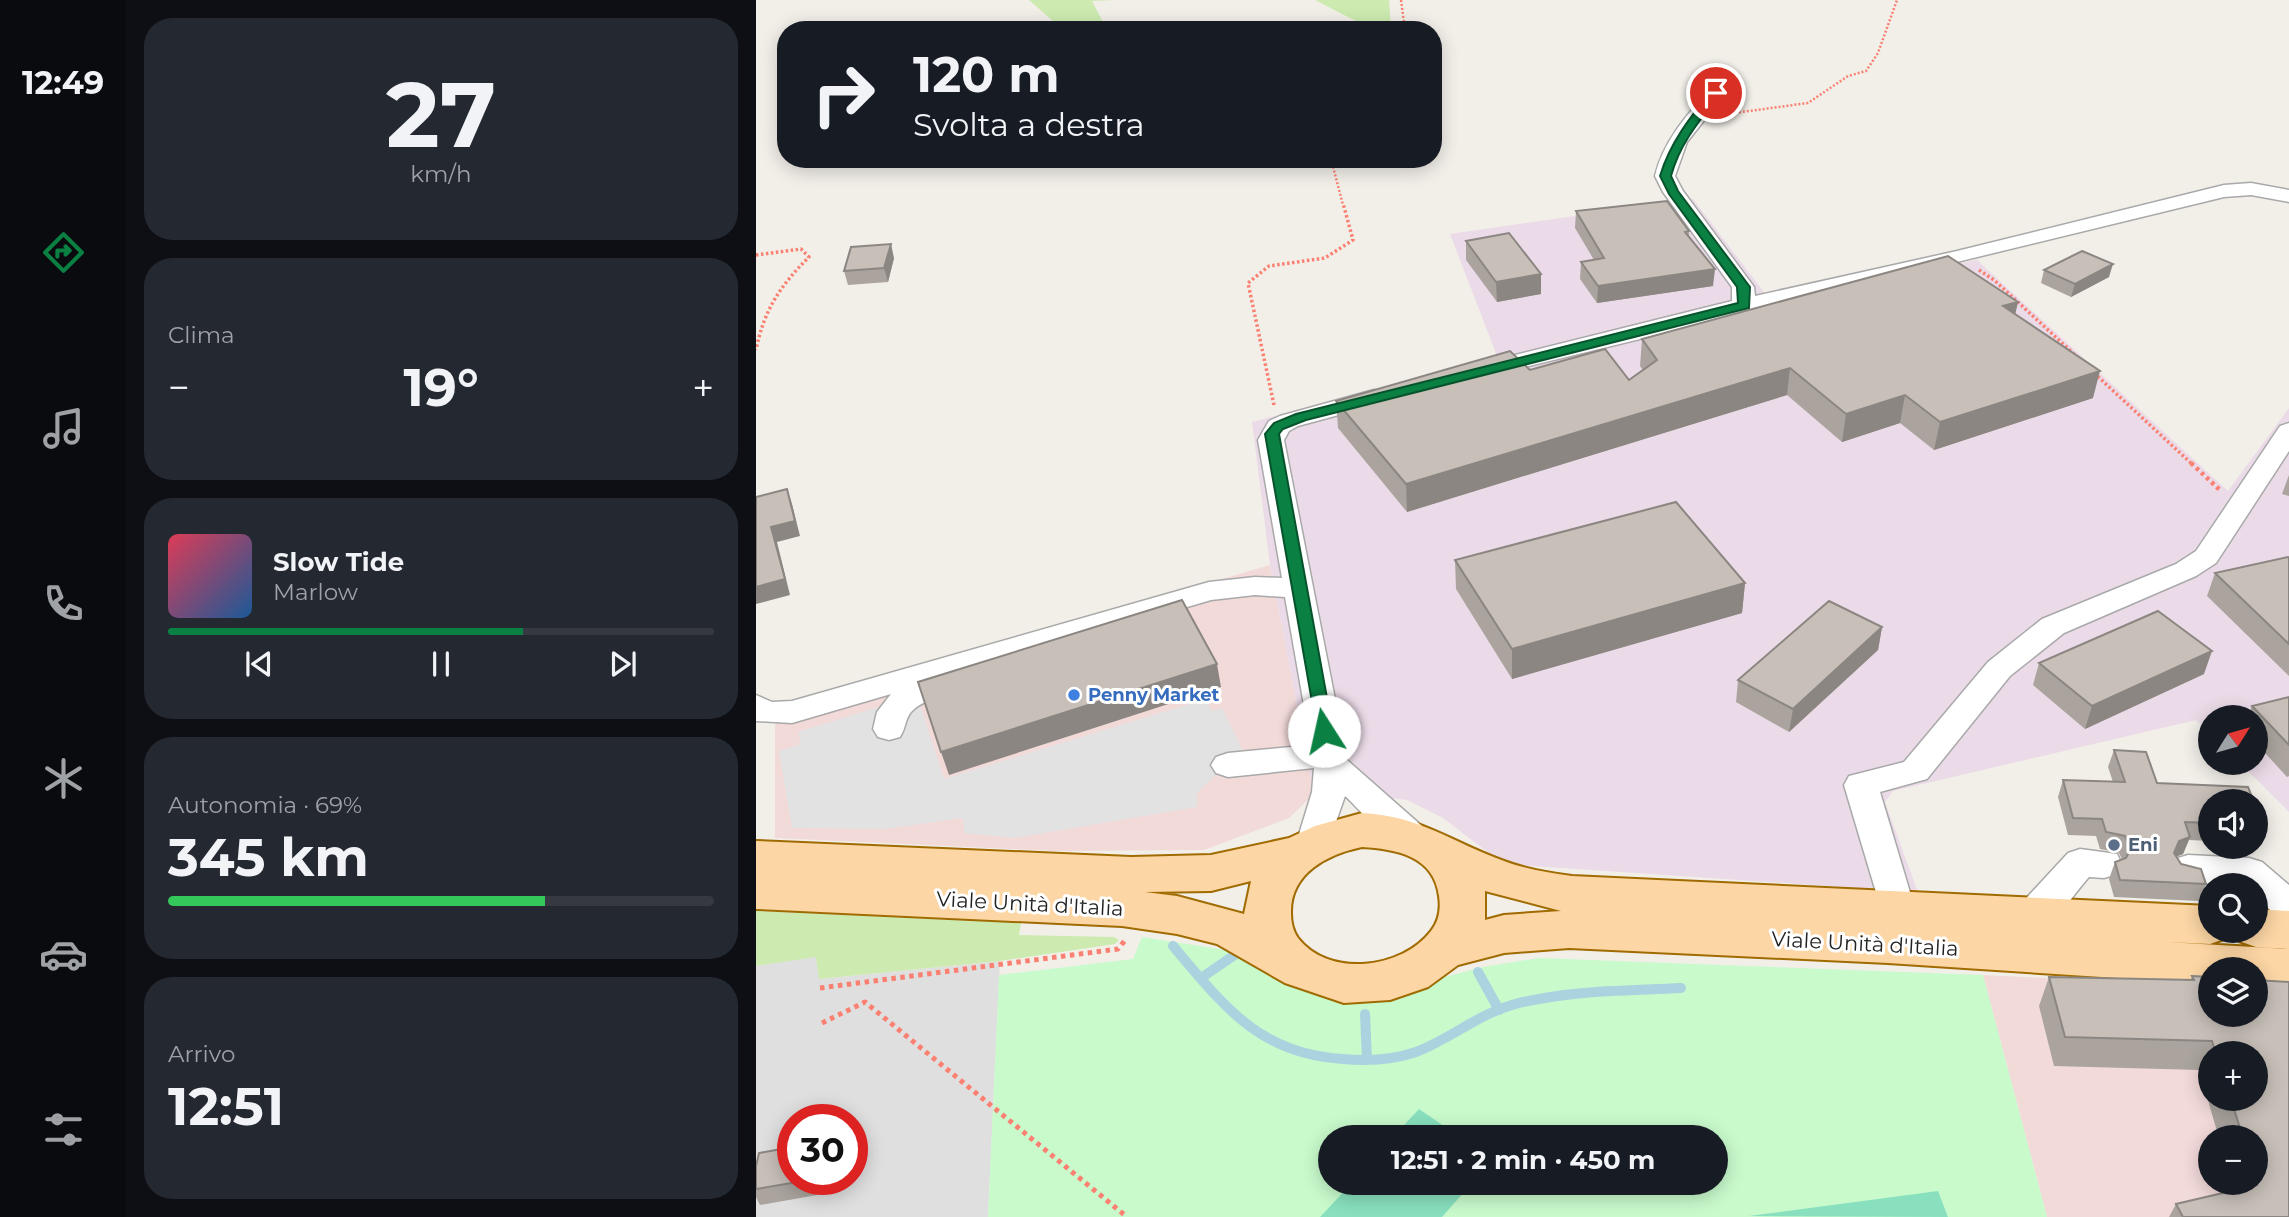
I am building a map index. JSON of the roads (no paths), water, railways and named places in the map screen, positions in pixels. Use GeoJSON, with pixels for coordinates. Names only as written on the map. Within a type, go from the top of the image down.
{"type":"FeatureCollection","features":[{"type":"Feature","properties":{"kind":"main road","name":"Viale Unità d'Italia"},"geometry":{"type":"LineString","coordinates":[[756,858],[1131,875],[1211,873],[1306,849],[1336,835],[1362,830],[1387,830],[1425,844],[1486,876],[1541,890],[2198,924]]}},
{"type":"Feature","properties":{"kind":"main road","name":"Viale Unità d'Italia"},"geometry":{"type":"LineString","coordinates":[[756,891],[1122,908],[1177,915],[1230,928],[1293,965],[1330,981],[1352,985],[1386,982],[1417,970],[1443,950],[1460,926],[1464,898],[1457,873],[1425,844]]}},
{"type":"Feature","properties":{"kind":"main road"},"geometry":{"type":"LineString","coordinates":[[1293,965],[1275,944],[1266,920],[1268,896],[1280,872],[1306,849]]}},
{"type":"Feature","properties":{"kind":"main road","name":"Viale Unità d'Italia"},"geometry":{"type":"LineString","coordinates":[[1443,950],[1504,934],[1569,929],[2198,958]]}},
{"type":"Feature","properties":{"kind":"main road","name":"Viale Unità d'Italia"},"geometry":{"type":"LineString","coordinates":[[2253,957],[2289,930]]}},
{"type":"Feature","properties":{"kind":"main road","name":"Viale Unità d'Italia"},"geometry":{"type":"LineString","coordinates":[[2268,964],[2289,969]]}},
{"type":"Feature","properties":{"kind":"street"},"geometry":{"type":"LineString","coordinates":[[1716,93],[1695,118],[1671,155],[1665,176],[1673,192],[1744,287],[1744,305]]}},
{"type":"Feature","properties":{"kind":"street"},"geometry":{"type":"LineString","coordinates":[[1455,377],[1744,305],[1957,258],[2224,191],[2251,189],[2289,196]]}},
{"type":"Feature","properties":{"kind":"street"},"geometry":{"type":"LineString","coordinates":[[1306,849],[1329,792],[1330,760],[1272,440],[1278,426],[1301,417],[1402,391]]}},
{"type":"Feature","properties":{"kind":"street"},"geometry":{"type":"LineString","coordinates":[[1897,909],[1861,785],[1915,771],[1999,669],[2019,650],[2053,626],[2186,570],[2206,557],[2289,431]]}},
{"type":"Feature","properties":{"kind":"street"},"geometry":{"type":"LineString","coordinates":[[756,706],[766,713],[792,712],[1209,592],[1255,586],[1298,588]]}},
{"type":"Feature","properties":{"kind":"street"},"geometry":{"type":"LineString","coordinates":[[889,729],[889,716],[900,703],[948,679],[952,675],[951,666]]}},
{"type":"Feature","properties":{"kind":"street"},"geometry":{"type":"LineString","coordinates":[[1228,765],[1330,760],[1425,844]]}},
{"type":"Feature","properties":{"kind":"street"},"geometry":{"type":"LineString","coordinates":[[2032,916],[2080,863],[2104,864]]}},
{"type":"Feature","properties":{"kind":"street"},"geometry":{"type":"LineString","coordinates":[[2189,869],[2249,872],[2289,905]]}},
{"type":"Feature","properties":{"kind":"street"},"geometry":{"type":"LineString","coordinates":[[2268,975],[2289,991]]}},
{"type":"Feature","properties":{"kind":"waterway"},"geometry":{"type":"LineString","coordinates":[[1173,946],[1227,1007],[1266,1037],[1288,1048],[1314,1055],[1367,1060]]}},
{"type":"Feature","properties":{"kind":"waterway"},"geometry":{"type":"LineString","coordinates":[[1201,978],[1236,954]]}},
{"type":"Feature","properties":{"kind":"waterway"},"geometry":{"type":"LineString","coordinates":[[1478,972],[1499,1009]]}},
{"type":"Feature","properties":{"kind":"waterway"},"geometry":{"type":"LineString","coordinates":[[1499,1009],[1553,996],[1681,988]]}},
{"type":"Feature","properties":{"kind":"waterway"},"geometry":{"type":"LineString","coordinates":[[1367,1060],[1398,1057],[1416,1052],[1499,1009]]}},
{"type":"Feature","properties":{"kind":"waterway"},"geometry":{"type":"LineString","coordinates":[[1365,1014],[1367,1060]]}},
{"type":"Feature","properties":{"kind":"place","name":"Penny Market"},"geometry":{"type":"Point","coordinates":[1074,695]}},
{"type":"Feature","properties":{"kind":"place","name":"Eni"},"geometry":{"type":"Point","coordinates":[2114,845]}}]}
